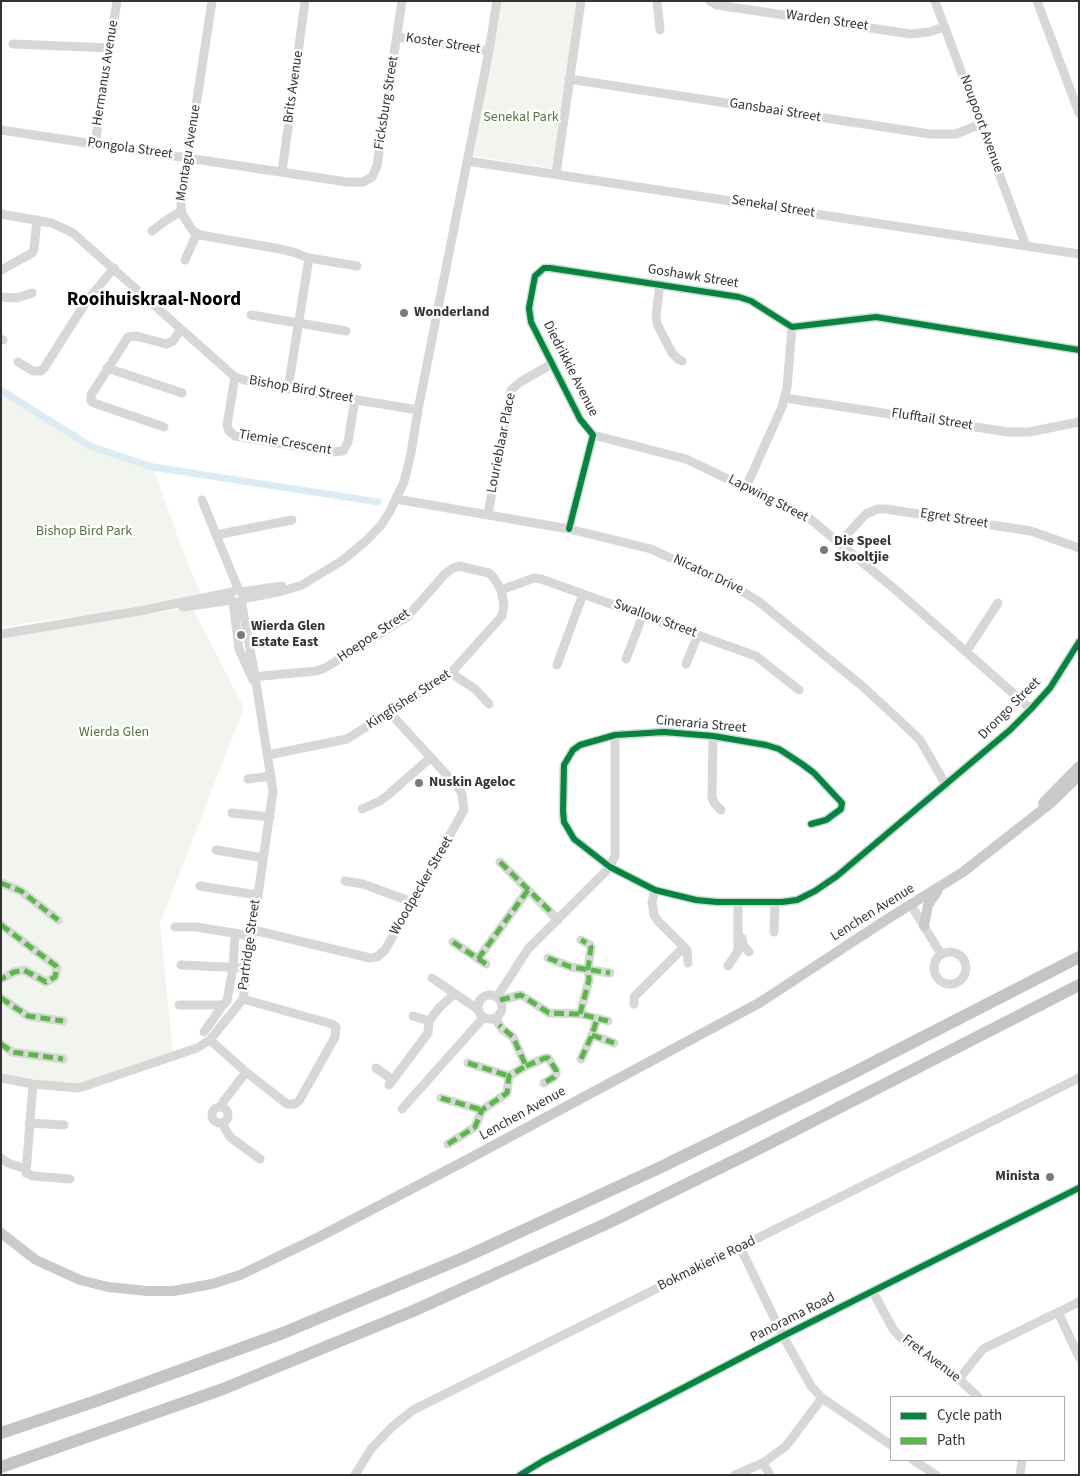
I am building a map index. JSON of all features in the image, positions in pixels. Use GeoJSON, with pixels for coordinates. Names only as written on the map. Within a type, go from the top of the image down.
{"type":"FeatureCollection","features":[{"type":"Feature","properties":{"kind":"highway"},"geometry":{"type":"LineString","coordinates":[[1,1433],[96,1401],[283,1333],[464,1258],[659,1168],[851,1074],[1079,957]]}},
{"type":"Feature","properties":{"kind":"highway"},"geometry":{"type":"LineString","coordinates":[[1,1467],[222,1389],[431,1303],[608,1223],[758,1150],[1079,986]]}},
{"type":"Feature","properties":{"kind":"main road","name":"Lenchen Avenue"},"geometry":{"type":"LineString","coordinates":[[1025,822],[1079,766]]}},
{"type":"Feature","properties":{"kind":"main road","name":"Lenchen Avenue"},"geometry":{"type":"LineString","coordinates":[[1,1232],[36,1260],[80,1280],[108,1287],[147,1291],[173,1291],[212,1284],[240,1275],[311,1241],[470,1159],[759,1003],[941,887],[983,857],[1062,794],[1079,776]]}},
{"type":"Feature","properties":{"kind":"main road"},"geometry":{"type":"LineString","coordinates":[[924,926],[928,905],[941,887]]}},
{"type":"Feature","properties":{"kind":"street","name":"Hermanus Avenue"},"geometry":{"type":"LineString","coordinates":[[95,144],[117,1]]}},
{"type":"Feature","properties":{"kind":"street","name":"Montagu Avenue"},"geometry":{"type":"LineString","coordinates":[[197,233],[188,224],[181,211],[212,1]]}},
{"type":"Feature","properties":{"kind":"street","name":"Brits Avenue"},"geometry":{"type":"LineString","coordinates":[[282,172],[305,1]]}},
{"type":"Feature","properties":{"kind":"street","name":"Ficksburg Street"},"geometry":{"type":"LineString","coordinates":[[347,182],[363,182],[372,177],[375,172],[402,1]]}},
{"type":"Feature","properties":{"kind":"street"},"geometry":{"type":"LineString","coordinates":[[140,611],[221,603],[237,596],[264,595],[295,588],[343,560],[367,540],[382,524],[396,499],[409,464],[418,410],[490,51],[497,1]]}},
{"type":"Feature","properties":{"kind":"street"},"geometry":{"type":"LineString","coordinates":[[556,174],[581,1]]}},
{"type":"Feature","properties":{"kind":"street"},"geometry":{"type":"LineString","coordinates":[[657,1],[660,30]]}},
{"type":"Feature","properties":{"kind":"street","name":"Warden Street"},"geometry":{"type":"LineString","coordinates":[[710,1],[717,5],[911,34],[929,32],[944,26]]}},
{"type":"Feature","properties":{"kind":"street","name":"Noupoort Avenue"},"geometry":{"type":"LineString","coordinates":[[935,1],[1026,246]]}},
{"type":"Feature","properties":{"kind":"street"},"geometry":{"type":"LineString","coordinates":[[1037,1],[1079,113]]}},
{"type":"Feature","properties":{"kind":"street","name":"Koster Street"},"geometry":{"type":"LineString","coordinates":[[397,37],[490,51]]}},
{"type":"Feature","properties":{"kind":"street"},"geometry":{"type":"LineString","coordinates":[[13,44],[110,48]]}},
{"type":"Feature","properties":{"kind":"street","name":"Gansbaai Street"},"geometry":{"type":"LineString","coordinates":[[569,79],[936,135],[956,134],[981,124]]}},
{"type":"Feature","properties":{"kind":"street","name":"Pongola Street"},"geometry":{"type":"LineString","coordinates":[[1,130],[347,182]]}},
{"type":"Feature","properties":{"kind":"street","name":"Senekal Street"},"geometry":{"type":"LineString","coordinates":[[467,161],[1079,254]]}},
{"type":"Feature","properties":{"kind":"street"},"geometry":{"type":"LineString","coordinates":[[152,231],[181,211]]}},
{"type":"Feature","properties":{"kind":"street","name":"Bishop Bird Street"},"geometry":{"type":"LineString","coordinates":[[1,214],[37,220],[73,233],[235,377],[288,389],[418,410]]}},
{"type":"Feature","properties":{"kind":"street"},"geometry":{"type":"LineString","coordinates":[[1,270],[32,254],[37,220]]}},
{"type":"Feature","properties":{"kind":"street"},"geometry":{"type":"LineString","coordinates":[[185,260],[197,233],[225,243],[293,252],[309,258],[357,266]]}},
{"type":"Feature","properties":{"kind":"street"},"geometry":{"type":"LineString","coordinates":[[288,389],[309,258]]}},
{"type":"Feature","properties":{"kind":"street"},"geometry":{"type":"LineString","coordinates":[[18,362],[33,371],[41,371],[89,298],[114,268]]}},
{"type":"Feature","properties":{"kind":"street","name":"Goshawk Street"},"geometry":{"type":"LineString","coordinates":[[535,276],[544,268],[550,268],[745,298],[792,327]]}},
{"type":"Feature","properties":{"kind":"street","name":"Diedrikkie Avenue"},"geometry":{"type":"LineString","coordinates":[[535,276],[529,308],[531,322],[580,420],[593,435],[568,528]]}},
{"type":"Feature","properties":{"kind":"street"},"geometry":{"type":"LineString","coordinates":[[660,284],[656,315],[657,324],[672,353],[682,361]]}},
{"type":"Feature","properties":{"kind":"street"},"geometry":{"type":"LineString","coordinates":[[1,297],[17,298],[32,293]]}},
{"type":"Feature","properties":{"kind":"street"},"geometry":{"type":"LineString","coordinates":[[251,315],[346,331]]}},
{"type":"Feature","properties":{"kind":"street"},"geometry":{"type":"LineString","coordinates":[[746,487],[785,398],[792,327],[876,318],[1079,350]]}},
{"type":"Feature","properties":{"kind":"street"},"geometry":{"type":"LineString","coordinates":[[164,427],[91,401],[91,395],[128,337],[136,336],[166,344],[173,342],[181,329]]}},
{"type":"Feature","properties":{"kind":"street","name":"Lourieblaar Place"},"geometry":{"type":"LineString","coordinates":[[488,514],[511,390],[520,382],[552,364]]}},
{"type":"Feature","properties":{"kind":"street"},"geometry":{"type":"LineString","coordinates":[[107,368],[182,392]]}},
{"type":"Feature","properties":{"kind":"street","name":"Tiemie Crescent"},"geometry":{"type":"LineString","coordinates":[[235,377],[227,425],[229,431],[235,436],[332,452],[343,451],[348,442],[355,400]]}},
{"type":"Feature","properties":{"kind":"street","name":"Flufftail Street"},"geometry":{"type":"LineString","coordinates":[[785,398],[1008,432],[1030,432],[1079,422]]}},
{"type":"Feature","properties":{"kind":"street","name":"Lapwing Street"},"geometry":{"type":"LineString","coordinates":[[593,435],[686,459],[803,514],[840,543],[1031,709]]}},
{"type":"Feature","properties":{"kind":"street","name":"Nicator Drive"},"geometry":{"type":"LineString","coordinates":[[396,499],[568,528],[651,549],[740,590],[758,601],[862,685],[920,740],[946,784]]}},
{"type":"Feature","properties":{"kind":"street"},"geometry":{"type":"LineString","coordinates":[[202,500],[232,576],[237,596]]}},
{"type":"Feature","properties":{"kind":"street","name":"Egret Street"},"geometry":{"type":"LineString","coordinates":[[840,543],[866,514],[872,510],[886,508],[1031,531],[1079,548]]}},
{"type":"Feature","properties":{"kind":"street"},"geometry":{"type":"LineString","coordinates":[[216,535],[292,520]]}},
{"type":"Feature","properties":{"kind":"street","name":"Hoepoe Street"},"geometry":{"type":"LineString","coordinates":[[254,679],[316,671],[325,668],[407,617],[445,574],[453,568],[459,566],[484,571],[494,578],[501,590]]}},
{"type":"Feature","properties":{"kind":"street","name":"Swallow Street"},"geometry":{"type":"LineString","coordinates":[[501,590],[537,578],[762,659],[799,690]]}},
{"type":"Feature","properties":{"kind":"street"},"geometry":{"type":"LineString","coordinates":[[1,634],[237,596],[311,579]]}},
{"type":"Feature","properties":{"kind":"street","name":"Kingfisher Street"},"geometry":{"type":"LineString","coordinates":[[268,755],[342,741],[390,713],[451,673],[502,616],[504,605],[501,590]]}},
{"type":"Feature","properties":{"kind":"street"},"geometry":{"type":"LineString","coordinates":[[557,665],[582,594]]}},
{"type":"Feature","properties":{"kind":"street"},"geometry":{"type":"LineString","coordinates":[[221,603],[234,622],[246,621],[250,604],[264,595]]}},
{"type":"Feature","properties":{"kind":"street","name":"Partridge Street"},"geometry":{"type":"LineString","coordinates":[[1,1078],[32,1084],[78,1088],[85,1086],[197,1048],[210,1040],[243,999],[273,791],[246,621],[237,596]]}},
{"type":"Feature","properties":{"kind":"street","name":"Partridge Street"},"geometry":{"type":"LineString","coordinates":[[237,596],[234,622],[239,649],[254,679]]}},
{"type":"Feature","properties":{"kind":"street"},"geometry":{"type":"LineString","coordinates":[[966,652],[998,603]]}},
{"type":"Feature","properties":{"kind":"street"},"geometry":{"type":"LineString","coordinates":[[626,659],[643,615]]}},
{"type":"Feature","properties":{"kind":"street"},"geometry":{"type":"LineString","coordinates":[[686,664],[698,635]]}},
{"type":"Feature","properties":{"kind":"street","name":"Drongo Street"},"geometry":{"type":"LineString","coordinates":[[946,784],[990,748],[1031,709],[1059,674],[1079,642]]}},
{"type":"Feature","properties":{"kind":"street"},"geometry":{"type":"LineString","coordinates":[[451,673],[475,690],[489,704]]}},
{"type":"Feature","properties":{"kind":"street","name":"Woodpecker Street"},"geometry":{"type":"LineString","coordinates":[[175,926],[196,927],[235,934],[253,933],[370,958],[377,956],[385,950],[464,810],[464,802],[458,788],[390,713]]}},
{"type":"Feature","properties":{"kind":"street","name":"Cineraria Street"},"geometry":{"type":"LineString","coordinates":[[811,824],[826,820],[841,809],[842,806],[814,773],[802,764],[779,749],[751,741],[664,732],[615,735],[580,745],[573,750],[564,765],[564,822],[574,839],[610,867],[655,890],[696,900],[775,902],[797,900],[815,891],[837,876],[946,784]]}},
{"type":"Feature","properties":{"kind":"street"},"geometry":{"type":"LineString","coordinates":[[499,999],[528,949],[610,867],[615,855],[615,735]]}},
{"type":"Feature","properties":{"kind":"street"},"geometry":{"type":"LineString","coordinates":[[713,736],[712,798],[721,810]]}},
{"type":"Feature","properties":{"kind":"street"},"geometry":{"type":"LineString","coordinates":[[362,808],[380,801],[430,758]]}},
{"type":"Feature","properties":{"kind":"street"},"geometry":{"type":"LineString","coordinates":[[248,779],[271,776]]}},
{"type":"Feature","properties":{"kind":"street"},"geometry":{"type":"LineString","coordinates":[[232,813],[270,817]]}},
{"type":"Feature","properties":{"kind":"street"},"geometry":{"type":"LineString","coordinates":[[216,850],[263,858]]}},
{"type":"Feature","properties":{"kind":"street"},"geometry":{"type":"LineString","coordinates":[[601,859],[615,855]]}},
{"type":"Feature","properties":{"kind":"street"},"geometry":{"type":"LineString","coordinates":[[500,862],[558,920]]}},
{"type":"Feature","properties":{"kind":"street"},"geometry":{"type":"LineString","coordinates":[[345,881],[363,884],[412,902]]}},
{"type":"Feature","properties":{"kind":"street"},"geometry":{"type":"LineString","coordinates":[[1,883],[21,891],[58,920]]}},
{"type":"Feature","properties":{"kind":"street"},"geometry":{"type":"LineString","coordinates":[[200,886],[258,895]]}},
{"type":"Feature","properties":{"kind":"street"},"geometry":{"type":"LineString","coordinates":[[454,942],[482,961],[528,890]]}},
{"type":"Feature","properties":{"kind":"street"},"geometry":{"type":"LineString","coordinates":[[655,890],[652,902],[654,915],[688,952],[688,963]]}},
{"type":"Feature","properties":{"kind":"street"},"geometry":{"type":"LineString","coordinates":[[740,902],[743,945],[750,952]]}},
{"type":"Feature","properties":{"kind":"street"},"geometry":{"type":"LineString","coordinates":[[728,966],[738,951],[740,902]]}},
{"type":"Feature","properties":{"kind":"street"},"geometry":{"type":"LineString","coordinates":[[774,932],[775,902]]}},
{"type":"Feature","properties":{"kind":"street"},"geometry":{"type":"LineString","coordinates":[[910,905],[941,954]]}},
{"type":"Feature","properties":{"kind":"street"},"geometry":{"type":"LineString","coordinates":[[1,925],[57,968],[55,977],[46,982],[24,970],[14,972],[1,979]]}},
{"type":"Feature","properties":{"kind":"street"},"geometry":{"type":"LineString","coordinates":[[204,1032],[227,1001],[233,968],[235,934]]}},
{"type":"Feature","properties":{"kind":"street"},"geometry":{"type":"LineString","coordinates":[[580,1014],[590,980],[588,969],[590,946],[581,940]]}},
{"type":"Feature","properties":{"kind":"street"},"geometry":{"type":"LineString","coordinates":[[634,1004],[634,997],[684,947]]}},
{"type":"Feature","properties":{"kind":"street"},"geometry":{"type":"LineString","coordinates":[[548,958],[571,967],[610,973]]}},
{"type":"Feature","properties":{"kind":"street"},"geometry":{"type":"LineString","coordinates":[[181,966],[247,968]]}},
{"type":"Feature","properties":{"kind":"street"},"geometry":{"type":"LineString","coordinates":[[432,978],[487,1019],[495,1018],[501,1012],[502,1004],[499,999]]}},
{"type":"Feature","properties":{"kind":"street"},"geometry":{"type":"LineString","coordinates":[[376,1068],[391,1083],[428,1032],[429,1021],[454,994]]}},
{"type":"Feature","properties":{"kind":"street"},"geometry":{"type":"LineString","coordinates":[[402,1109],[481,1014],[479,1002],[485,996],[489,995],[499,999],[521,995],[549,1013],[580,1014],[608,1020]]}},
{"type":"Feature","properties":{"kind":"street"},"geometry":{"type":"LineString","coordinates":[[1,998],[28,1016],[63,1021]]}},
{"type":"Feature","properties":{"kind":"street"},"geometry":{"type":"LineString","coordinates":[[210,1040],[246,1072],[287,1104],[295,1104],[299,1101],[335,1037],[336,1030],[332,1024],[243,999]]}},
{"type":"Feature","properties":{"kind":"street"},"geometry":{"type":"LineString","coordinates":[[179,1005],[223,1005]]}},
{"type":"Feature","properties":{"kind":"street"},"geometry":{"type":"LineString","coordinates":[[413,1016],[429,1021]]}},
{"type":"Feature","properties":{"kind":"street"},"geometry":{"type":"LineString","coordinates":[[495,1018],[502,1029],[514,1038],[526,1066]]}},
{"type":"Feature","properties":{"kind":"street"},"geometry":{"type":"LineString","coordinates":[[581,1059],[597,1019]]}},
{"type":"Feature","properties":{"kind":"street"},"geometry":{"type":"LineString","coordinates":[[592,1035],[614,1043]]}},
{"type":"Feature","properties":{"kind":"street"},"geometry":{"type":"LineString","coordinates":[[1,1044],[12,1052],[63,1060]]}},
{"type":"Feature","properties":{"kind":"street"},"geometry":{"type":"LineString","coordinates":[[468,1064],[509,1076],[526,1066],[548,1058],[556,1070],[556,1074],[544,1083]]}},
{"type":"Feature","properties":{"kind":"street"},"geometry":{"type":"LineString","coordinates":[[222,1107],[223,1102],[246,1072]]}},
{"type":"Feature","properties":{"kind":"street"},"geometry":{"type":"LineString","coordinates":[[448,1144],[474,1129],[482,1110],[506,1093],[509,1076]]}},
{"type":"Feature","properties":{"kind":"street","name":"Bokmakierie Road"},"geometry":{"type":"LineString","coordinates":[[354,1475],[371,1449],[392,1427],[413,1410],[1079,1078]]}},
{"type":"Feature","properties":{"kind":"street"},"geometry":{"type":"LineString","coordinates":[[32,1084],[26,1173],[30,1176],[70,1179]]}},
{"type":"Feature","properties":{"kind":"street"},"geometry":{"type":"LineString","coordinates":[[440,1098],[482,1110]]}},
{"type":"Feature","properties":{"kind":"street"},"geometry":{"type":"LineString","coordinates":[[222,1123],[228,1115],[222,1107],[216,1107],[212,1115],[214,1120],[222,1123],[230,1137],[260,1159]]}},
{"type":"Feature","properties":{"kind":"street"},"geometry":{"type":"LineString","coordinates":[[30,1123],[64,1125]]}},
{"type":"Feature","properties":{"kind":"street"},"geometry":{"type":"LineString","coordinates":[[1,1158],[8,1163],[26,1169]]}},
{"type":"Feature","properties":{"kind":"street","name":"Panorama Road"},"geometry":{"type":"LineString","coordinates":[[520,1475],[543,1461],[783,1336],[1079,1188]]}},
{"type":"Feature","properties":{"kind":"street"},"geometry":{"type":"LineString","coordinates":[[740,1247],[804,1376],[822,1398],[890,1444]]}},
{"type":"Feature","properties":{"kind":"street","name":"Fret Avenue"},"geometry":{"type":"LineString","coordinates":[[873,1292],[893,1329],[901,1338],[959,1379],[977,1396]]}},
{"type":"Feature","properties":{"kind":"street"},"geometry":{"type":"LineString","coordinates":[[959,1379],[983,1350],[1079,1302]]}},
{"type":"Feature","properties":{"kind":"street"},"geometry":{"type":"LineString","coordinates":[[1058,1312],[1079,1357]]}},
{"type":"Feature","properties":{"kind":"street"},"geometry":{"type":"LineString","coordinates":[[736,1475],[763,1463],[786,1446],[822,1398]]}},
{"type":"Feature","properties":{"kind":"street"},"geometry":{"type":"LineString","coordinates":[[915,1461],[936,1475]]}},
{"type":"Feature","properties":{"kind":"street"},"geometry":{"type":"LineString","coordinates":[[1020,1475],[1022,1461]]}},
{"type":"Feature","properties":{"kind":"street"},"geometry":{"type":"LineString","coordinates":[[763,1463],[770,1475]]}},
{"type":"Feature","properties":{"kind":"green space","name":"Senekal Park"},"geometry":{"type":"Polygon","coordinates":[[[500,1],[576,1],[555,169],[473,156],[500,1]]]}},
{"type":"Feature","properties":{"kind":"green space","name":"Bishop Bird Park"},"geometry":{"type":"Polygon","coordinates":[[[1,390],[90,446],[153,467],[186,560],[202,596],[166,604],[1,627],[1,390]]]}},
{"type":"Feature","properties":{"kind":"green space","name":"Wierda Glen"},"geometry":{"type":"Polygon","coordinates":[[[192,607],[244,708],[160,923],[173,1053],[79,1085],[1,1075],[1,638],[192,607]]]}},
{"type":"Feature","properties":{"kind":"waterway"},"geometry":{"type":"LineString","coordinates":[[1,390],[90,446],[153,467],[378,502]]}},
{"type":"Feature","properties":{"kind":"marked path"},"geometry":{"type":"LineString","coordinates":[[500,862],[551,912]]}},
{"type":"Feature","properties":{"kind":"marked path"},"geometry":{"type":"LineString","coordinates":[[1,883],[21,891],[58,920]]}},
{"type":"Feature","properties":{"kind":"marked path"},"geometry":{"type":"LineString","coordinates":[[478,959],[528,890]]}},
{"type":"Feature","properties":{"kind":"marked path"},"geometry":{"type":"LineString","coordinates":[[1,925],[57,968],[55,977],[46,982],[24,970],[14,972],[1,979]]}},
{"type":"Feature","properties":{"kind":"marked path"},"geometry":{"type":"LineString","coordinates":[[580,1014],[589,980],[588,969],[591,947],[581,940]]}},
{"type":"Feature","properties":{"kind":"marked path"},"geometry":{"type":"LineString","coordinates":[[453,942],[486,964]]}},
{"type":"Feature","properties":{"kind":"marked path"},"geometry":{"type":"LineString","coordinates":[[548,958],[571,967],[610,973]]}},
{"type":"Feature","properties":{"kind":"marked path"},"geometry":{"type":"LineString","coordinates":[[500,1000],[521,995],[549,1013],[580,1014],[608,1021]]}},
{"type":"Feature","properties":{"kind":"marked path"},"geometry":{"type":"LineString","coordinates":[[1,998],[28,1016],[63,1021]]}},
{"type":"Feature","properties":{"kind":"marked path"},"geometry":{"type":"LineString","coordinates":[[581,1059],[597,1019]]}},
{"type":"Feature","properties":{"kind":"marked path"},"geometry":{"type":"LineString","coordinates":[[448,1144],[475,1127],[482,1110],[507,1093],[509,1076],[526,1066],[513,1037],[499,1025]]}},
{"type":"Feature","properties":{"kind":"marked path"},"geometry":{"type":"LineString","coordinates":[[592,1035],[614,1043]]}},
{"type":"Feature","properties":{"kind":"marked path"},"geometry":{"type":"LineString","coordinates":[[1,1044],[12,1052],[63,1059]]}},
{"type":"Feature","properties":{"kind":"marked path"},"geometry":{"type":"LineString","coordinates":[[526,1066],[548,1058],[556,1070],[556,1074],[544,1083]]}},
{"type":"Feature","properties":{"kind":"marked path"},"geometry":{"type":"LineString","coordinates":[[468,1063],[509,1076]]}},
{"type":"Feature","properties":{"kind":"marked path"},"geometry":{"type":"LineString","coordinates":[[441,1098],[482,1110]]}},
{"type":"Feature","properties":{"kind":"cycle path"},"geometry":{"type":"LineString","coordinates":[[569,529],[593,435],[580,419],[531,322],[529,308],[535,276],[544,268],[739,297],[751,301],[792,327],[876,317],[1079,350]]}},
{"type":"Feature","properties":{"kind":"cycle path"},"geometry":{"type":"LineString","coordinates":[[811,824],[826,820],[841,809],[842,803],[814,773],[779,749],[766,745],[713,736],[664,732],[615,735],[580,745],[573,750],[564,765],[564,822],[574,839],[610,867],[655,890],[696,900],[717,902],[782,902],[797,900],[815,891],[837,876],[1010,730],[1050,688],[1079,642]]}},
{"type":"Feature","properties":{"kind":"cycle path"},"geometry":{"type":"LineString","coordinates":[[520,1475],[543,1461],[783,1336],[1079,1188]]}},
{"type":"Feature","properties":{"kind":"place","name":"Wonderland"},"geometry":{"type":"Point","coordinates":[404,313]}},
{"type":"Feature","properties":{"kind":"place","name":"Die Speel Skooltjie"},"geometry":{"type":"Point","coordinates":[824,550]}},
{"type":"Feature","properties":{"kind":"place","name":"Wierda Glen Estate East"},"geometry":{"type":"Point","coordinates":[241,635]}},
{"type":"Feature","properties":{"kind":"place","name":"Nuskin Ageloc"},"geometry":{"type":"Point","coordinates":[419,783]}},
{"type":"Feature","properties":{"kind":"place","name":"Minista"},"geometry":{"type":"Point","coordinates":[1050,1177]}},
{"type":"Feature","properties":{"kind":"district","name":"Rooihuiskraal-Noord"},"geometry":{"type":"Point","coordinates":[154,301]}}]}
